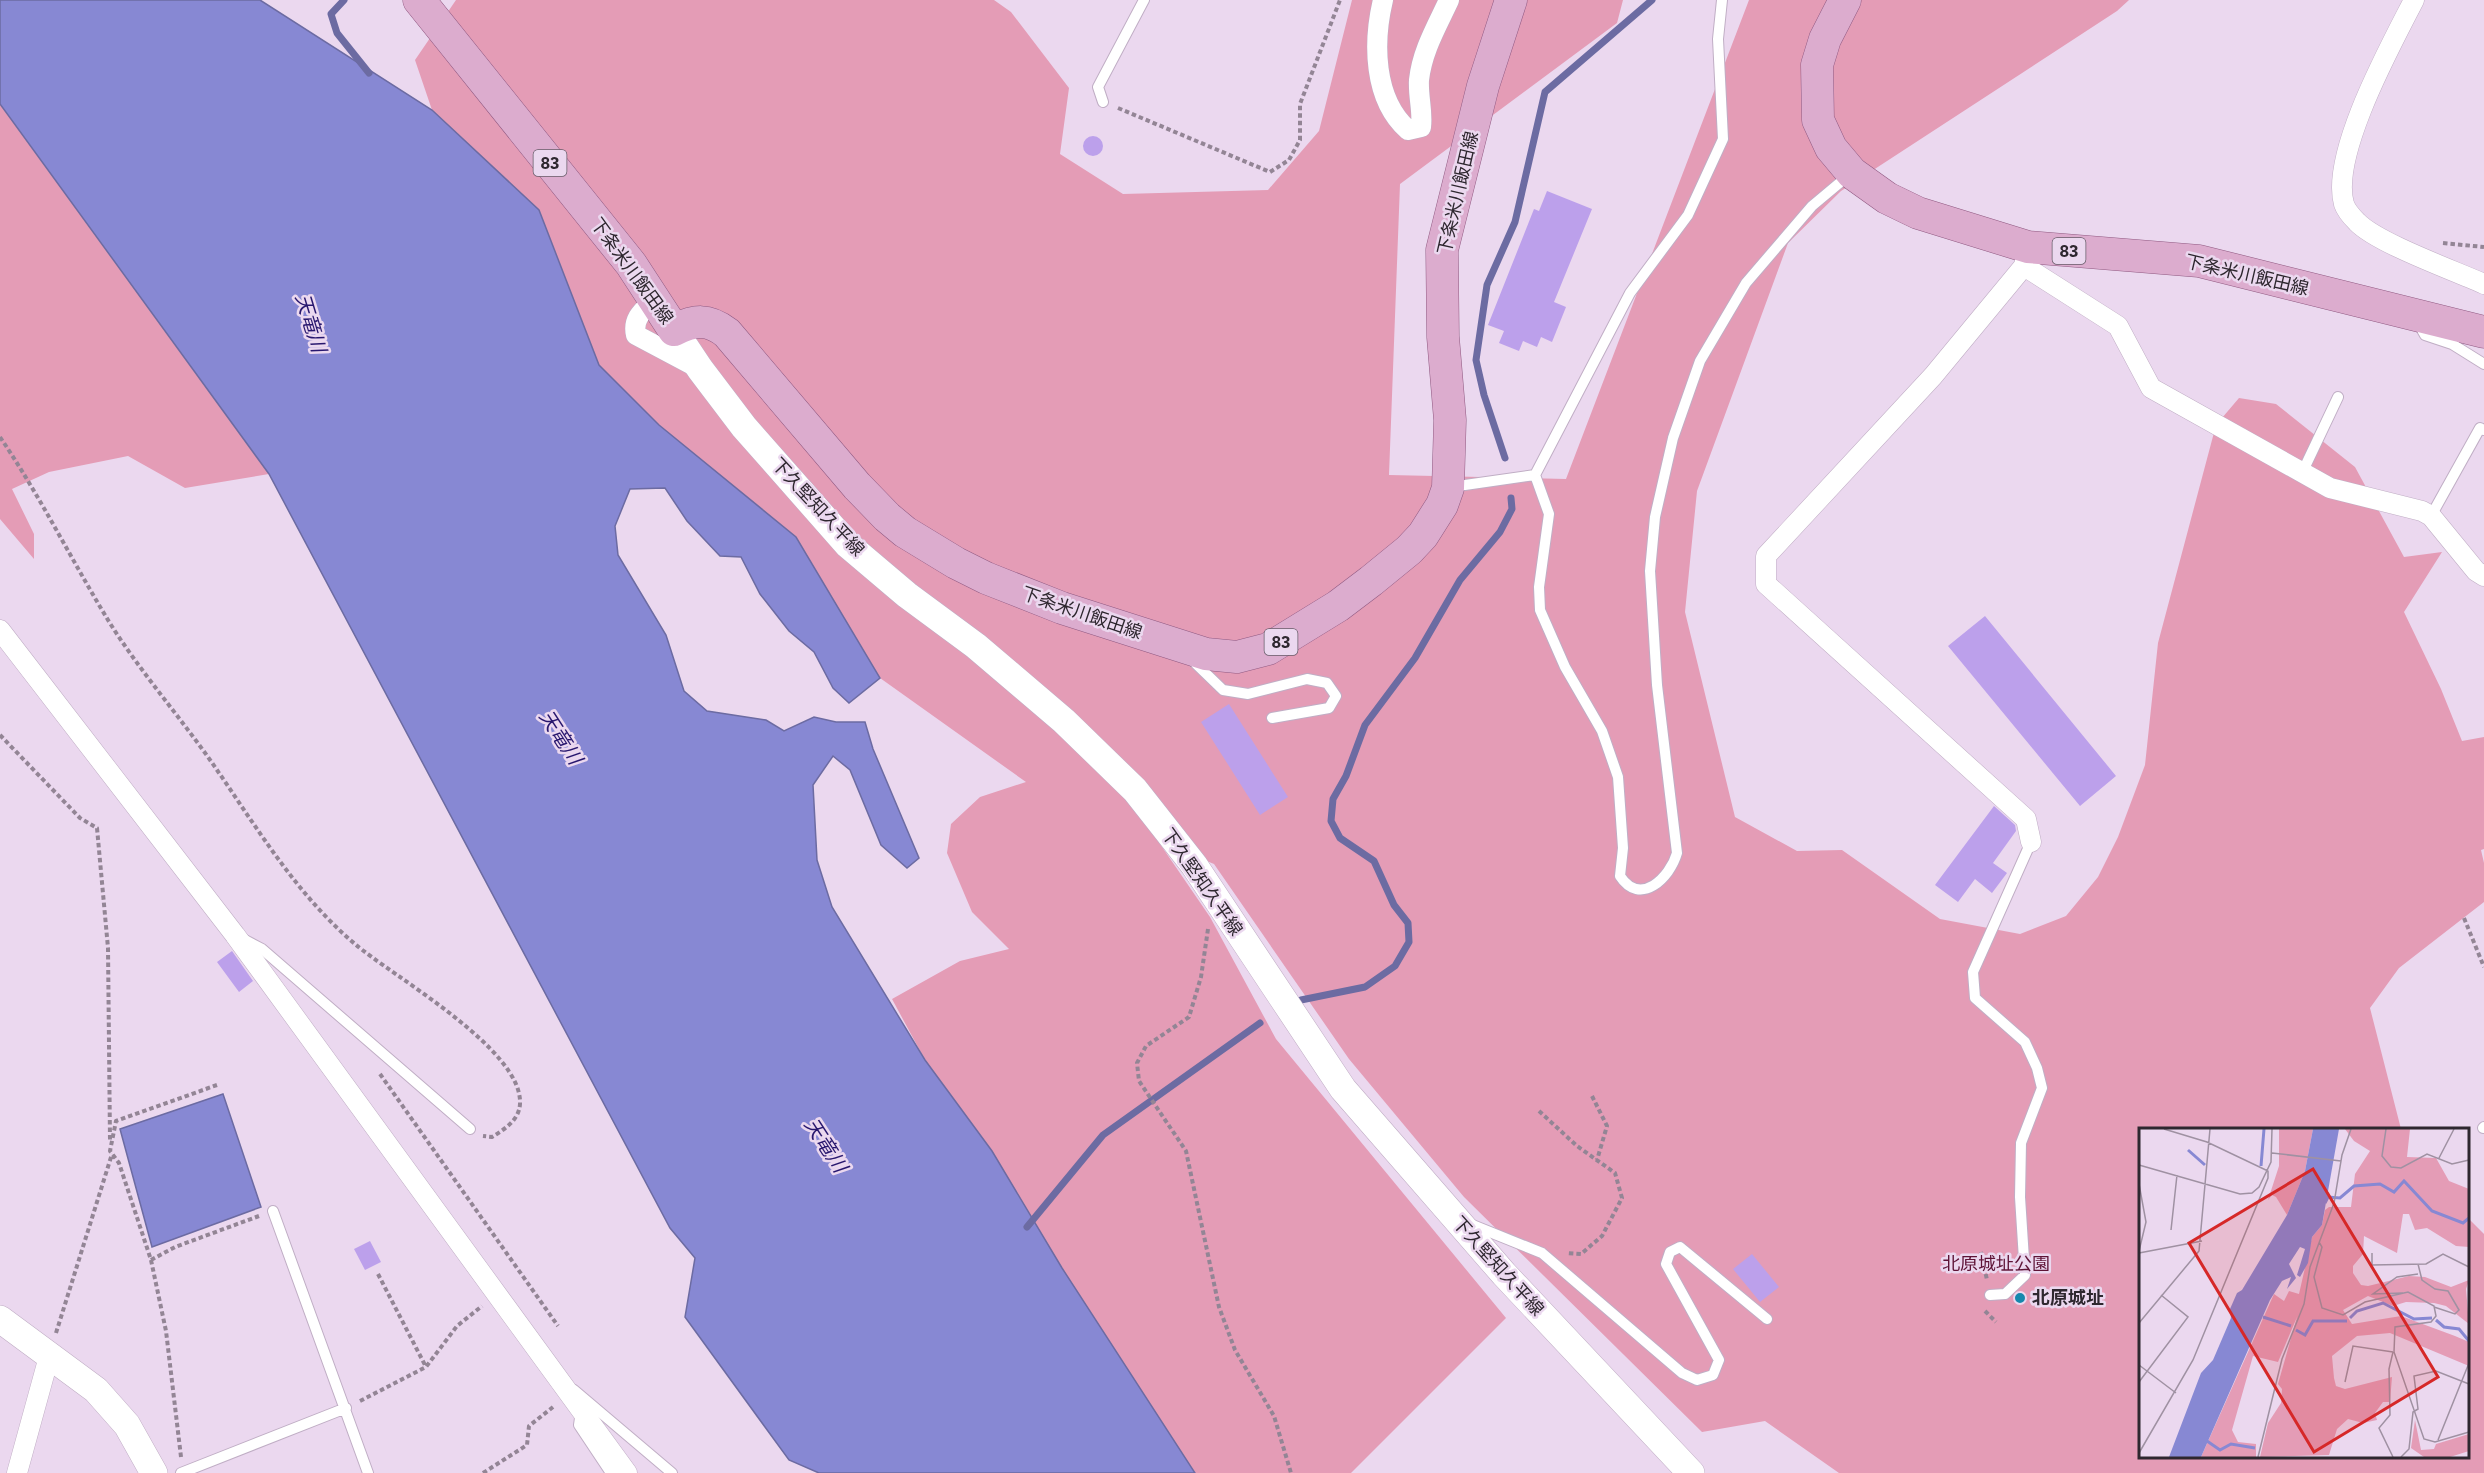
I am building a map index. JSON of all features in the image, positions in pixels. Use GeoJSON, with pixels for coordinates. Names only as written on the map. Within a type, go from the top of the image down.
{"type":"FeatureCollection","features":[{"type":"Feature","properties":{"kind":"main road","name":"下条米川飯田線"},"geometry":{"type":"LineString","coordinates":[[419,0],[631,264],[674,330],[690,322],[707,321],[727,333],[856,486],[905,532],[986,578],[1062,608],[1206,654],[1237,657],[1268,650],[1338,606],[1409,550],[1433,521],[1448,488],[1450,420],[1443,337],[1442,250],[1484,86],[1511,0]]}},
{"type":"Feature","properties":{"kind":"main road","name":"下条米川飯田線"},"geometry":{"type":"LineString","coordinates":[[1845,0],[1825,39],[1817,65],[1818,120],[1830,148],[1852,173],[1887,198],[1918,213],[2026,256],[2199,261],[2484,332]]}},
{"type":"Feature","properties":{"kind":"main road","name":"下久堅知久平線"},"geometry":{"type":"LineString","coordinates":[[674,330],[744,427],[848,545],[1046,706],[1135,790],[1194,865],[1342,1089],[1545,1318],[1691,1473]]}},
{"type":"Feature","properties":{"kind":"main road"},"geometry":{"type":"LineString","coordinates":[[0,1319],[50,1353],[96,1390],[127,1425],[154,1473]]}},
{"type":"Feature","properties":{"kind":"street"},"geometry":{"type":"LineString","coordinates":[[1383,0],[1378,47],[1381,87],[1397,120],[1408,130],[1420,127],[1423,115],[1418,103],[1419,79],[1424,53],[1449,0]]}},
{"type":"Feature","properties":{"kind":"street"},"geometry":{"type":"LineString","coordinates":[[2414,0],[2360,112],[2348,150],[2342,181],[2344,206],[2358,224],[2378,236],[2484,284]]}},
{"type":"Feature","properties":{"kind":"street"},"geometry":{"type":"LineString","coordinates":[[2031,842],[2026,819],[1766,584],[1766,556],[1933,376],[2026,256],[2118,326],[2151,388],[2330,488],[2422,511],[2431,516],[2476,571],[2484,576]]}},
{"type":"Feature","properties":{"kind":"street"},"geometry":{"type":"LineString","coordinates":[[655,299],[638,316],[634,326],[636,335],[700,369]]}},
{"type":"Feature","properties":{"kind":"street"},"geometry":{"type":"LineString","coordinates":[[0,630],[235,935],[627,1473]]}},
{"type":"Feature","properties":{"kind":"street"},"geometry":{"type":"LineString","coordinates":[[17,1473],[50,1353]]}},
{"type":"Feature","properties":{"kind":"lane"},"geometry":{"type":"LineString","coordinates":[[1103,102],[1098,87],[1144,0]]}},
{"type":"Feature","properties":{"kind":"lane"},"geometry":{"type":"LineString","coordinates":[[1722,0],[1719,39],[1723,139],[1688,215],[1630,293],[1535,476],[1549,514],[1539,587],[1540,610],[1565,667],[1602,731],[1618,777],[1623,848],[1620,876],[1631,887],[1645,888],[1657,885],[1673,867],[1677,853],[1657,685],[1650,571],[1655,517],[1673,438],[1700,361],[1746,283],[1812,206],[1852,173]]}},
{"type":"Feature","properties":{"kind":"lane"},"geometry":{"type":"LineString","coordinates":[[2414,315],[2425,335],[2452,344],[2484,364]]}},
{"type":"Feature","properties":{"kind":"lane"},"geometry":{"type":"LineString","coordinates":[[2302,473],[2338,397]]}},
{"type":"Feature","properties":{"kind":"lane"},"geometry":{"type":"LineString","coordinates":[[2431,516],[2480,428],[2484,430]]}},
{"type":"Feature","properties":{"kind":"lane"},"geometry":{"type":"LineString","coordinates":[[1448,488],[1535,476]]}},
{"type":"Feature","properties":{"kind":"lane"},"geometry":{"type":"LineString","coordinates":[[1177,645],[1223,690],[1248,694],[1307,679],[1327,683],[1336,696],[1329,708],[1272,718]]}},
{"type":"Feature","properties":{"kind":"lane"},"geometry":{"type":"LineString","coordinates":[[1990,1295],[2005,1294],[2025,1275],[2020,1197],[2020,1143],[2042,1088],[2037,1068],[2025,1042],[1975,998],[1972,972],[2031,842]]}},
{"type":"Feature","properties":{"kind":"lane"},"geometry":{"type":"LineString","coordinates":[[235,935],[262,949],[470,1129]]}},
{"type":"Feature","properties":{"kind":"lane"},"geometry":{"type":"LineString","coordinates":[[273,1211],[368,1473]]}},
{"type":"Feature","properties":{"kind":"lane"},"geometry":{"type":"LineString","coordinates":[[1455,1218],[1542,1253],[1673,1366],[1697,1380],[1713,1375],[1719,1360],[1666,1264],[1670,1252],[1680,1247],[1767,1319]]}},
{"type":"Feature","properties":{"kind":"lane"},"geometry":{"type":"LineString","coordinates":[[557,1375],[672,1473]]}},
{"type":"Feature","properties":{"kind":"lane"},"geometry":{"type":"LineString","coordinates":[[576,1401],[579,1425],[611,1473]]}},
{"type":"Feature","properties":{"kind":"lane"},"geometry":{"type":"LineString","coordinates":[[182,1473],[346,1408]]}},
{"type":"Feature","properties":{"kind":"path"},"geometry":{"type":"LineString","coordinates":[[1103,102],[1270,171],[1289,160],[1300,140],[1300,104],[1340,0]]}},
{"type":"Feature","properties":{"kind":"path"},"geometry":{"type":"LineString","coordinates":[[0,437],[27,477],[110,622],[198,742],[288,874],[354,944],[460,1019],[514,1080],[520,1103],[515,1119],[492,1137],[478,1136],[470,1129]]}},
{"type":"Feature","properties":{"kind":"path"},"geometry":{"type":"LineString","coordinates":[[0,735],[80,818],[97,828],[108,948],[111,1153],[119,1163],[151,1260],[166,1331],[182,1473]]}},
{"type":"Feature","properties":{"kind":"path"},"geometry":{"type":"LineString","coordinates":[[2464,918],[2484,967]]}},
{"type":"Feature","properties":{"kind":"path"},"geometry":{"type":"LineString","coordinates":[[1208,927],[1201,977],[1189,1017],[1146,1046],[1137,1063],[1139,1081],[1185,1151],[1219,1307],[1235,1350],[1274,1416],[1291,1473]]}},
{"type":"Feature","properties":{"kind":"path"},"geometry":{"type":"LineString","coordinates":[[379,1073],[558,1326]]}},
{"type":"Feature","properties":{"kind":"path"},"geometry":{"type":"LineString","coordinates":[[50,1353],[111,1153],[116,1121],[217,1085]]}},
{"type":"Feature","properties":{"kind":"path"},"geometry":{"type":"LineString","coordinates":[[1592,1096],[1607,1126],[1597,1160]]}},
{"type":"Feature","properties":{"kind":"path"},"geometry":{"type":"LineString","coordinates":[[1539,1112],[1577,1146],[1615,1173],[1622,1198],[1614,1218],[1602,1236],[1581,1254],[1542,1253]]}},
{"type":"Feature","properties":{"kind":"path"},"geometry":{"type":"LineString","coordinates":[[151,1260],[174,1247],[273,1211]]}},
{"type":"Feature","properties":{"kind":"path"},"geometry":{"type":"LineString","coordinates":[[1981,1252],[1990,1295]]}},
{"type":"Feature","properties":{"kind":"path"},"geometry":{"type":"LineString","coordinates":[[378,1274],[426,1367]]}},
{"type":"Feature","properties":{"kind":"path"},"geometry":{"type":"LineString","coordinates":[[346,1408],[426,1367],[457,1326],[498,1293]]}},
{"type":"Feature","properties":{"kind":"path"},"geometry":{"type":"LineString","coordinates":[[483,1473],[527,1445],[529,1426],[576,1401]]}},
{"type":"Feature","properties":{"kind":"green space","name":"北原城址公園"},"geometry":{"type":"Polygon","coordinates":[[[456,0],[994,0],[1011,12],[1069,88],[1060,154],[1123,194],[1268,190],[1319,131],[1352,0],[1623,0],[1617,23],[1400,184],[1389,475],[1566,479],[1749,0],[2129,0],[2117,11],[1841,191],[1788,243],[1697,491],[1685,612],[1735,817],[1797,851],[1842,850],[1940,919],[2020,934],[2066,916],[2098,877],[2118,837],[2145,765],[2158,643],[2216,425],[2239,398],[2276,404],[2355,467],[2404,557],[2442,552],[2404,612],[2441,689],[2462,741],[2484,737],[2484,849],[2481,850],[2484,863],[2484,902],[2399,968],[2370,1008],[2401,1128],[2139,1128],[2139,1458],[2469,1458],[2469,1219],[2484,1234],[2484,1473],[1839,1473],[1765,1421],[1702,1432],[1464,1197],[1349,1059],[1214,864],[1158,841],[1210,917],[1276,1039],[1506,1318],[1351,1473],[1194,1473],[925,1060],[892,999],[960,961],[1009,949],[972,912],[947,853],[951,824],[980,797],[1026,782],[880,678],[796,537],[659,425],[599,365],[539,210],[432,110],[415,60],[456,0]]]}},
{"type":"Feature","properties":{"kind":"green space"},"geometry":{"type":"Polygon","coordinates":[[[0,104],[269,474],[185,488],[128,456],[49,472],[12,489],[34,534],[34,559],[0,519],[0,104]]]}},
{"type":"Feature","properties":{"kind":"water","name":"天竜川"},"geometry":{"type":"Polygon","coordinates":[[[0,0],[260,0],[432,110],[539,210],[599,365],[659,425],[796,537],[880,678],[849,703],[833,688],[814,652],[789,631],[760,594],[741,557],[720,556],[687,521],[665,488],[630,489],[615,526],[618,555],[666,635],[684,691],[707,711],[766,720],[784,731],[814,717],[836,722],[865,722],[873,749],[919,858],[907,868],[881,845],[850,770],[833,756],[813,785],[817,860],[832,907],[925,1060],[992,1151],[1062,1268],[1195,1473],[819,1473],[789,1460],[685,1317],[695,1258],[670,1228],[269,474],[0,104],[0,0]]]}},
{"type":"Feature","properties":{"kind":"water"},"geometry":{"type":"Polygon","coordinates":[[[223,1094],[261,1207],[152,1247],[120,1129],[223,1094]]]}},
{"type":"Feature","properties":{"kind":"building"},"geometry":{"type":"Polygon","coordinates":[[[1093,136],[1100,139],[1103,146],[1100,153],[1093,156],[1086,153],[1083,146],[1086,139],[1093,136]]]}},
{"type":"Feature","properties":{"kind":"building"},"geometry":{"type":"Polygon","coordinates":[[[1547,191],[1592,209],[1554,302],[1566,307],[1552,342],[1541,337],[1537,347],[1523,341],[1519,351],[1499,343],[1504,331],[1488,325],[1534,209],[1539,211],[1547,191]]]}},
{"type":"Feature","properties":{"kind":"building"},"geometry":{"type":"Polygon","coordinates":[[[1985,616],[2116,776],[2080,806],[1948,646],[1985,616]]]}},
{"type":"Feature","properties":{"kind":"building"},"geometry":{"type":"Polygon","coordinates":[[[1229,704],[1288,797],[1260,815],[1201,722],[1229,704]]]}},
{"type":"Feature","properties":{"kind":"building"},"geometry":{"type":"Polygon","coordinates":[[[1994,806],[2015,825],[2016,831],[1993,863],[2007,873],[1992,893],[1975,879],[1958,902],[1935,885],[1994,806]]]}},
{"type":"Feature","properties":{"kind":"building"},"geometry":{"type":"Polygon","coordinates":[[[232,951],[253,981],[239,992],[217,962],[232,951]]]}},
{"type":"Feature","properties":{"kind":"building"},"geometry":{"type":"Polygon","coordinates":[[[370,1241],[381,1262],[365,1270],[354,1249],[370,1241]]]}},
{"type":"Feature","properties":{"kind":"building"},"geometry":{"type":"Polygon","coordinates":[[[1752,1254],[1779,1287],[1760,1302],[1733,1269],[1752,1254]]]}},
{"type":"Feature","properties":{"kind":"waterway"},"geometry":{"type":"LineString","coordinates":[[344,0],[331,14],[337,33],[369,73]]}},
{"type":"Feature","properties":{"kind":"waterway"},"geometry":{"type":"LineString","coordinates":[[1505,458],[1484,395],[1476,360],[1487,285],[1515,222],[1545,92],[1652,0]]}},
{"type":"Feature","properties":{"kind":"waterway"},"geometry":{"type":"LineString","coordinates":[[1301,1000],[1365,987],[1395,966],[1409,942],[1408,923],[1394,905],[1374,861],[1340,838],[1331,821],[1333,799],[1346,776],[1365,725],[1415,658],[1460,580],[1500,532],[1512,509],[1511,498]]}},
{"type":"Feature","properties":{"kind":"waterway"},"geometry":{"type":"LineString","coordinates":[[1027,1227],[1103,1135],[1260,1023]]}},
{"type":"Feature","properties":{"kind":"place","name":"北原城址"},"geometry":{"type":"Point","coordinates":[2020,1298]}}]}
